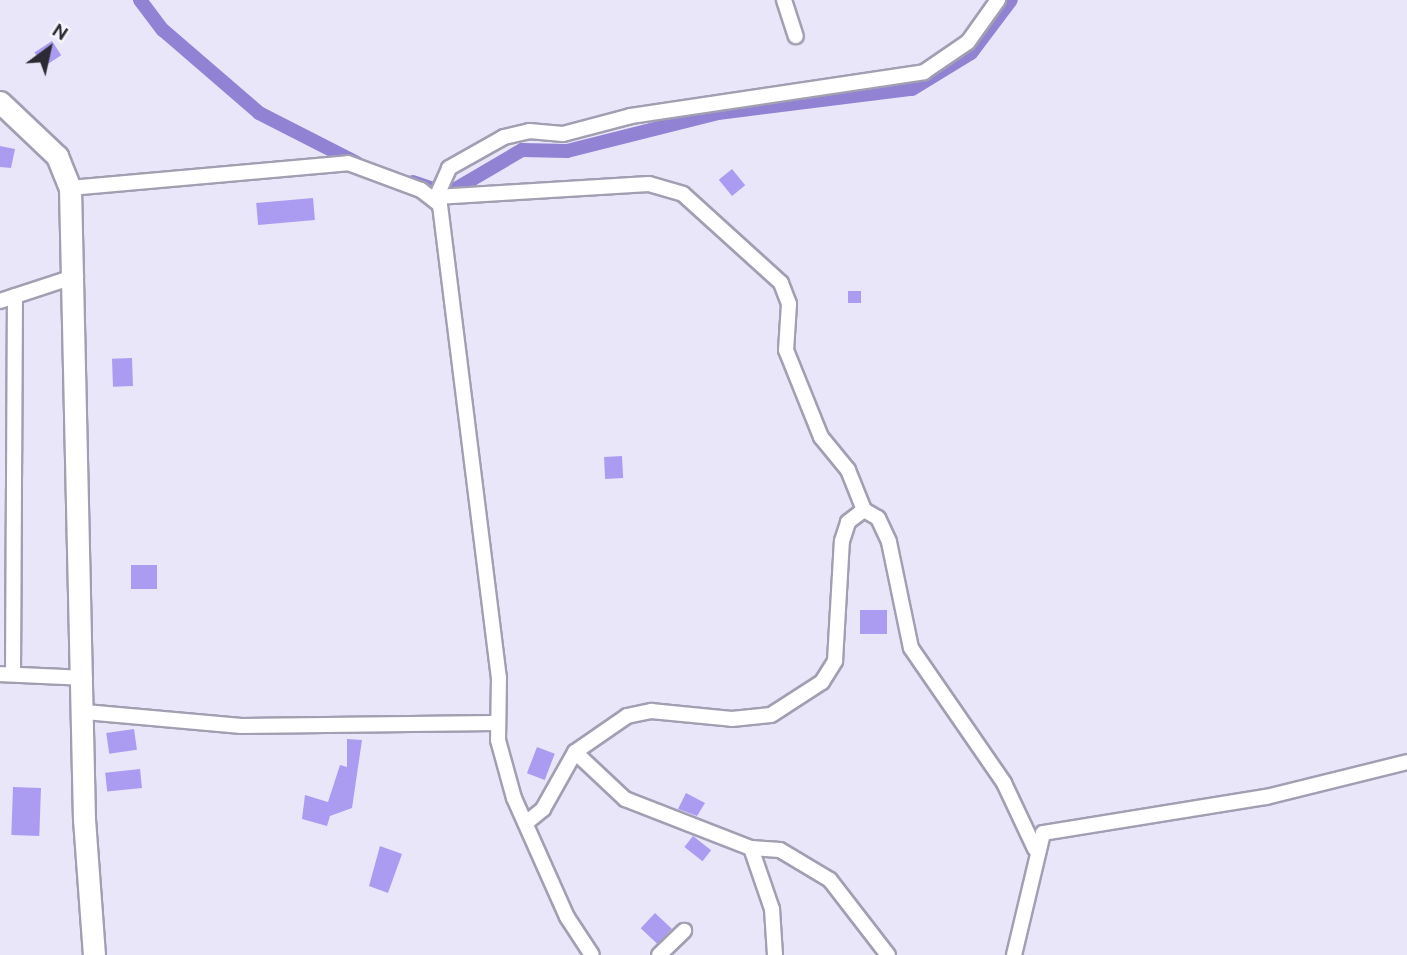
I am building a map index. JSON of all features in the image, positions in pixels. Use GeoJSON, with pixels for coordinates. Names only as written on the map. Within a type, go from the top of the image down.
{"type":"FeatureCollection","features":[{"type":"Feature","properties":{"kind":"main road"},"geometry":{"type":"LineString","coordinates":[[0,102],[57,156],[70,188],[76,276],[85,712],[94,955]]}},
{"type":"Feature","properties":{"kind":"street"},"geometry":{"type":"LineString","coordinates":[[784,0],[796,36]]}},
{"type":"Feature","properties":{"kind":"street"},"geometry":{"type":"LineString","coordinates":[[437,192],[504,137],[529,131],[563,134],[631,116],[924,72],[968,42],[998,0]]}},
{"type":"Feature","properties":{"kind":"street"},"geometry":{"type":"LineString","coordinates":[[70,188],[348,163],[437,192],[649,184],[683,194],[781,283],[789,304],[786,350],[821,437],[848,470],[864,510],[878,518],[889,542],[911,648],[1004,783],[1035,849]]}},
{"type":"Feature","properties":{"kind":"street"},"geometry":{"type":"LineString","coordinates":[[437,192],[446,228],[499,677],[495,723],[526,823],[567,917],[592,955]]}},
{"type":"Feature","properties":{"kind":"street"},"geometry":{"type":"LineString","coordinates":[[0,301],[76,276]]}},
{"type":"Feature","properties":{"kind":"street"},"geometry":{"type":"LineString","coordinates":[[15,296],[7,674],[85,678]]}},
{"type":"Feature","properties":{"kind":"street"},"geometry":{"type":"LineString","coordinates":[[526,823],[543,809],[575,752],[627,716],[651,711],[732,719],[771,715],[806,695],[835,661],[842,541],[848,522],[864,510]]}},
{"type":"Feature","properties":{"kind":"street"},"geometry":{"type":"LineString","coordinates":[[85,712],[241,726],[495,723]]}},
{"type":"Feature","properties":{"kind":"street"},"geometry":{"type":"LineString","coordinates":[[575,752],[625,799],[751,848],[779,850],[830,880],[888,955]]}},
{"type":"Feature","properties":{"kind":"street"},"geometry":{"type":"LineString","coordinates":[[1014,955],[1035,849],[1042,833],[1066,825],[1266,797],[1407,762]]}},
{"type":"Feature","properties":{"kind":"street"},"geometry":{"type":"LineString","coordinates":[[751,848],[772,909],[775,955]]}},
{"type":"Feature","properties":{"kind":"street"},"geometry":{"type":"LineString","coordinates":[[659,955],[684,931]]}},
{"type":"Feature","properties":{"kind":"building"},"geometry":{"type":"Polygon","coordinates":[[[52,41],[61,55],[44,67],[34,52],[52,41]]]}},
{"type":"Feature","properties":{"kind":"building"},"geometry":{"type":"Polygon","coordinates":[[[0,146],[15,149],[11,168],[0,167],[0,146]]]}},
{"type":"Feature","properties":{"kind":"building"},"geometry":{"type":"Polygon","coordinates":[[[732,169],[745,185],[732,196],[719,180],[732,169]]]}},
{"type":"Feature","properties":{"kind":"building"},"geometry":{"type":"Polygon","coordinates":[[[313,198],[315,220],[258,225],[256,203],[313,198]]]}},
{"type":"Feature","properties":{"kind":"building"},"geometry":{"type":"Polygon","coordinates":[[[848,291],[861,291],[861,303],[848,303],[848,291]]]}},
{"type":"Feature","properties":{"kind":"building"},"geometry":{"type":"Polygon","coordinates":[[[132,358],[133,386],[113,387],[112,359],[132,358]]]}},
{"type":"Feature","properties":{"kind":"building"},"geometry":{"type":"Polygon","coordinates":[[[622,456],[623,478],[605,479],[604,457],[622,456]]]}},
{"type":"Feature","properties":{"kind":"building"},"geometry":{"type":"Polygon","coordinates":[[[131,565],[157,565],[157,589],[131,589],[131,565]]]}},
{"type":"Feature","properties":{"kind":"building"},"geometry":{"type":"Polygon","coordinates":[[[860,610],[887,610],[887,634],[860,634],[860,610]]]}},
{"type":"Feature","properties":{"kind":"building"},"geometry":{"type":"Polygon","coordinates":[[[134,729],[137,750],[109,754],[106,733],[134,729]]]}},
{"type":"Feature","properties":{"kind":"building"},"geometry":{"type":"Polygon","coordinates":[[[347,739],[362,740],[352,808],[330,816],[327,826],[302,819],[305,795],[328,802],[340,765],[347,767],[347,739]]]}},
{"type":"Feature","properties":{"kind":"building"},"geometry":{"type":"Polygon","coordinates":[[[537,747],[555,754],[545,780],[527,773],[537,747]]]}},
{"type":"Feature","properties":{"kind":"building"},"geometry":{"type":"Polygon","coordinates":[[[140,769],[142,788],[107,792],[105,773],[140,769]]]}},
{"type":"Feature","properties":{"kind":"building"},"geometry":{"type":"Polygon","coordinates":[[[13,787],[41,788],[39,836],[11,835],[13,787]]]}},
{"type":"Feature","properties":{"kind":"building"},"geometry":{"type":"Polygon","coordinates":[[[686,793],[705,803],[697,816],[678,809],[686,793]]]}},
{"type":"Feature","properties":{"kind":"building"},"geometry":{"type":"Polygon","coordinates":[[[693,836],[711,850],[703,861],[684,847],[693,836]]]}},
{"type":"Feature","properties":{"kind":"building"},"geometry":{"type":"Polygon","coordinates":[[[380,846],[402,854],[388,893],[369,886],[380,846]]]}},
{"type":"Feature","properties":{"kind":"building"},"geometry":{"type":"Polygon","coordinates":[[[655,913],[672,929],[657,944],[641,928],[655,913]]]}},
{"type":"Feature","properties":{"kind":"waterway"},"geometry":{"type":"LineString","coordinates":[[140,0],[163,30],[259,113],[357,163]]}},
{"type":"Feature","properties":{"kind":"waterway"},"geometry":{"type":"LineString","coordinates":[[413,182],[447,194],[522,150],[567,151],[718,113],[912,89],[971,53],[1011,0]]}}]}
